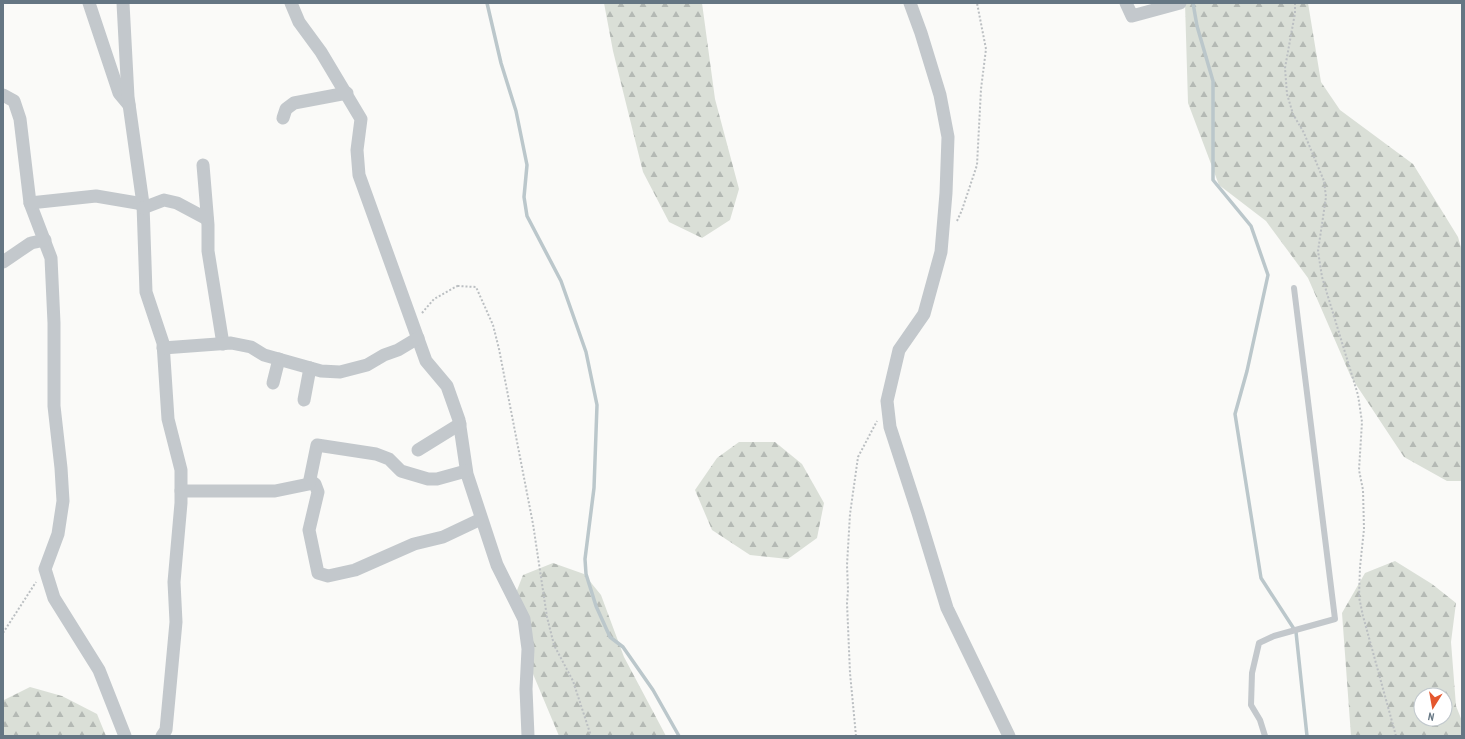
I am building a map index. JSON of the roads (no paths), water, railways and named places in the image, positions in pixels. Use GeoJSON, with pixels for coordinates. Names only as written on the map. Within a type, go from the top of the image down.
{"type":"FeatureCollection","features":[{"type":"Feature","properties":{"kind":"street"},"geometry":{"type":"LineString","coordinates":[[89,3],[119,93],[129,105]]}},
{"type":"Feature","properties":{"kind":"street"},"geometry":{"type":"LineString","coordinates":[[123,3],[129,105],[143,206],[146,292],[164,348],[168,419],[181,470],[181,491],[174,582],[176,622],[166,730],[162,736]]}},
{"type":"Feature","properties":{"kind":"street"},"geometry":{"type":"LineString","coordinates":[[291,3],[299,22],[322,52],[361,119],[357,150],[360,175],[426,361],[447,386],[460,424],[466,471],[497,565],[524,619],[528,649],[526,689],[528,736]]}},
{"type":"Feature","properties":{"kind":"street"},"geometry":{"type":"LineString","coordinates":[[910,3],[922,33],[940,95],[948,137],[946,192],[941,252],[924,314],[899,350],[887,401],[890,427],[947,608],[1009,736]]}},
{"type":"Feature","properties":{"kind":"street"},"geometry":{"type":"LineString","coordinates":[[1126,3],[1132,16],[1180,3]]}},
{"type":"Feature","properties":{"kind":"street"},"geometry":{"type":"LineString","coordinates":[[283,118],[286,109],[294,103],[346,93]]}},
{"type":"Feature","properties":{"kind":"street"},"geometry":{"type":"LineString","coordinates":[[3,95],[14,101],[20,119],[30,203],[51,258],[54,323],[54,406],[63,501],[58,534],[44,569],[54,598],[100,670],[124,736]]}},
{"type":"Feature","properties":{"kind":"street"},"geometry":{"type":"LineString","coordinates":[[203,165],[208,251],[223,344]]}},
{"type":"Feature","properties":{"kind":"street"},"geometry":{"type":"LineString","coordinates":[[30,203],[96,196],[143,206],[164,200],[177,203],[207,219]]}},
{"type":"Feature","properties":{"kind":"street"},"geometry":{"type":"LineString","coordinates":[[4,260],[31,243],[44,240]]}},
{"type":"Feature","properties":{"kind":"street"},"geometry":{"type":"LineString","coordinates":[[164,348],[231,344],[251,347],[264,355],[321,371],[340,372],[367,365],[384,355],[398,350],[418,338]]}},
{"type":"Feature","properties":{"kind":"street"},"geometry":{"type":"LineString","coordinates":[[273,383],[279,359]]}},
{"type":"Feature","properties":{"kind":"street"},"geometry":{"type":"LineString","coordinates":[[304,400],[310,368]]}},
{"type":"Feature","properties":{"kind":"street"},"geometry":{"type":"LineString","coordinates":[[418,450],[460,424]]}},
{"type":"Feature","properties":{"kind":"street"},"geometry":{"type":"LineString","coordinates":[[181,491],[274,491],[309,484],[317,446],[376,454],[389,459],[401,471],[428,479],[437,479],[466,471]]}},
{"type":"Feature","properties":{"kind":"street"},"geometry":{"type":"LineString","coordinates":[[310,480],[315,484],[318,492],[309,530],[318,572],[328,576],[355,570],[414,544],[443,537],[482,519]]}},
{"type":"Feature","properties":{"kind":"lane"},"geometry":{"type":"LineString","coordinates":[[1266,736],[1260,720],[1251,705],[1252,673],[1259,642],[1286,632],[1335,619],[1294,288]]}},
{"type":"Feature","properties":{"kind":"waterway"},"geometry":{"type":"LineString","coordinates":[[487,3],[501,63],[516,111],[527,165],[524,197],[527,216],[561,281],[586,352],[597,405],[594,488],[585,559],[586,574],[596,606],[610,637],[623,647],[653,690],[679,736]]}},
{"type":"Feature","properties":{"kind":"waterway"},"geometry":{"type":"LineString","coordinates":[[1193,3],[1197,26],[1213,81],[1213,180],[1251,226],[1268,275],[1247,371],[1235,414],[1261,578],[1296,632],[1307,736]]}}]}
